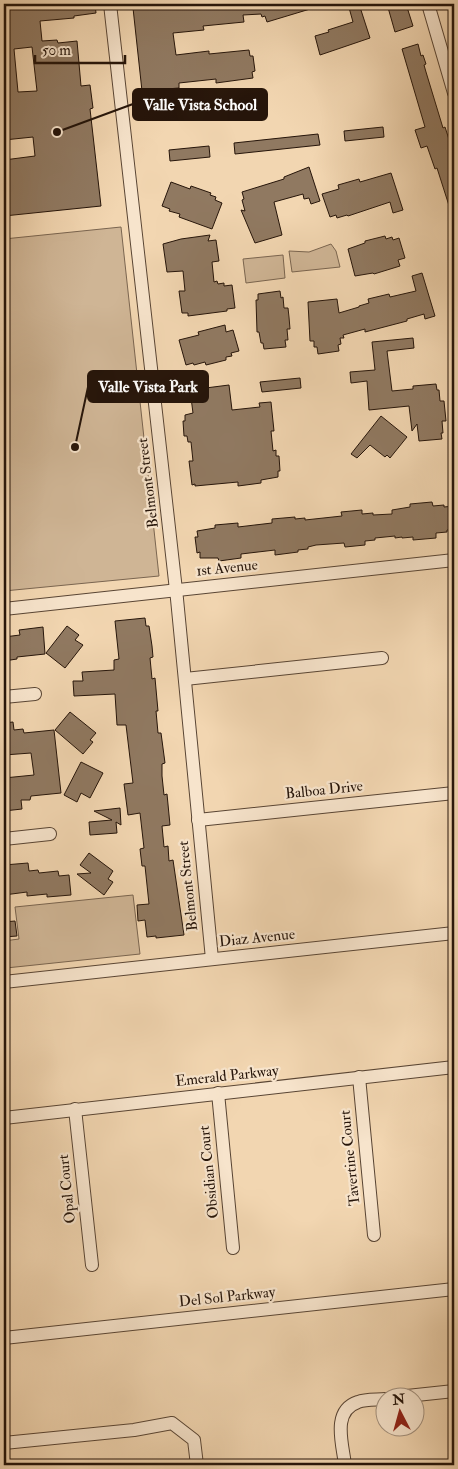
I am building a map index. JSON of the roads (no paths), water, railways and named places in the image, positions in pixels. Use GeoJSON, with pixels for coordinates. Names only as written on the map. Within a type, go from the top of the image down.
{"type":"FeatureCollection","features":[{"type":"Feature","properties":{"kind":"street","name":"Belmont Street"},"geometry":{"type":"LineString","coordinates":[[110,4],[176,589],[212,959]]}},
{"type":"Feature","properties":{"kind":"street"},"geometry":{"type":"LineString","coordinates":[[428,4],[454,93]]}},
{"type":"Feature","properties":{"kind":"street","name":"1st Avenue"},"geometry":{"type":"LineString","coordinates":[[4,609],[454,560]]}},
{"type":"Feature","properties":{"kind":"street"},"geometry":{"type":"LineString","coordinates":[[185,679],[382,658]]}},
{"type":"Feature","properties":{"kind":"street"},"geometry":{"type":"LineString","coordinates":[[4,698],[35,694]]}},
{"type":"Feature","properties":{"kind":"street","name":"Balboa Drive"},"geometry":{"type":"LineString","coordinates":[[198,820],[454,793]]}},
{"type":"Feature","properties":{"kind":"street"},"geometry":{"type":"LineString","coordinates":[[4,839],[50,834]]}},
{"type":"Feature","properties":{"kind":"street","name":"Diaz Avenue"},"geometry":{"type":"LineString","coordinates":[[4,982],[454,933]]}},
{"type":"Feature","properties":{"kind":"street","name":"Emerald Parkway"},"geometry":{"type":"LineString","coordinates":[[4,1118],[359,1077],[454,1068]]}},
{"type":"Feature","properties":{"kind":"street","name":"Tavertine Court"},"geometry":{"type":"LineString","coordinates":[[359,1077],[374,1235]]}},
{"type":"Feature","properties":{"kind":"street","name":"Obsidian Court"},"geometry":{"type":"LineString","coordinates":[[218,1093],[233,1248]]}},
{"type":"Feature","properties":{"kind":"street","name":"Opal Court"},"geometry":{"type":"LineString","coordinates":[[75,1109],[92,1265]]}},
{"type":"Feature","properties":{"kind":"street","name":"Del Sol Parkway"},"geometry":{"type":"LineString","coordinates":[[4,1338],[454,1289]]}},
{"type":"Feature","properties":{"kind":"street"},"geometry":{"type":"LineString","coordinates":[[426,1394],[454,1392]]}},
{"type":"Feature","properties":{"kind":"street"},"geometry":{"type":"LineString","coordinates":[[345,1465],[340,1425],[344,1412],[357,1402],[376,1400]]}},
{"type":"Feature","properties":{"kind":"street"},"geometry":{"type":"LineString","coordinates":[[4,1443],[134,1430],[172,1423],[194,1440],[197,1465]]}},
{"type":"Feature","properties":{"kind":"place","name":"Valle Vista School"},"geometry":{"type":"Point","coordinates":[57,132]}},
{"type":"Feature","properties":{"kind":"place","name":"Valle Vista Park"},"geometry":{"type":"Point","coordinates":[75,447]}}]}
